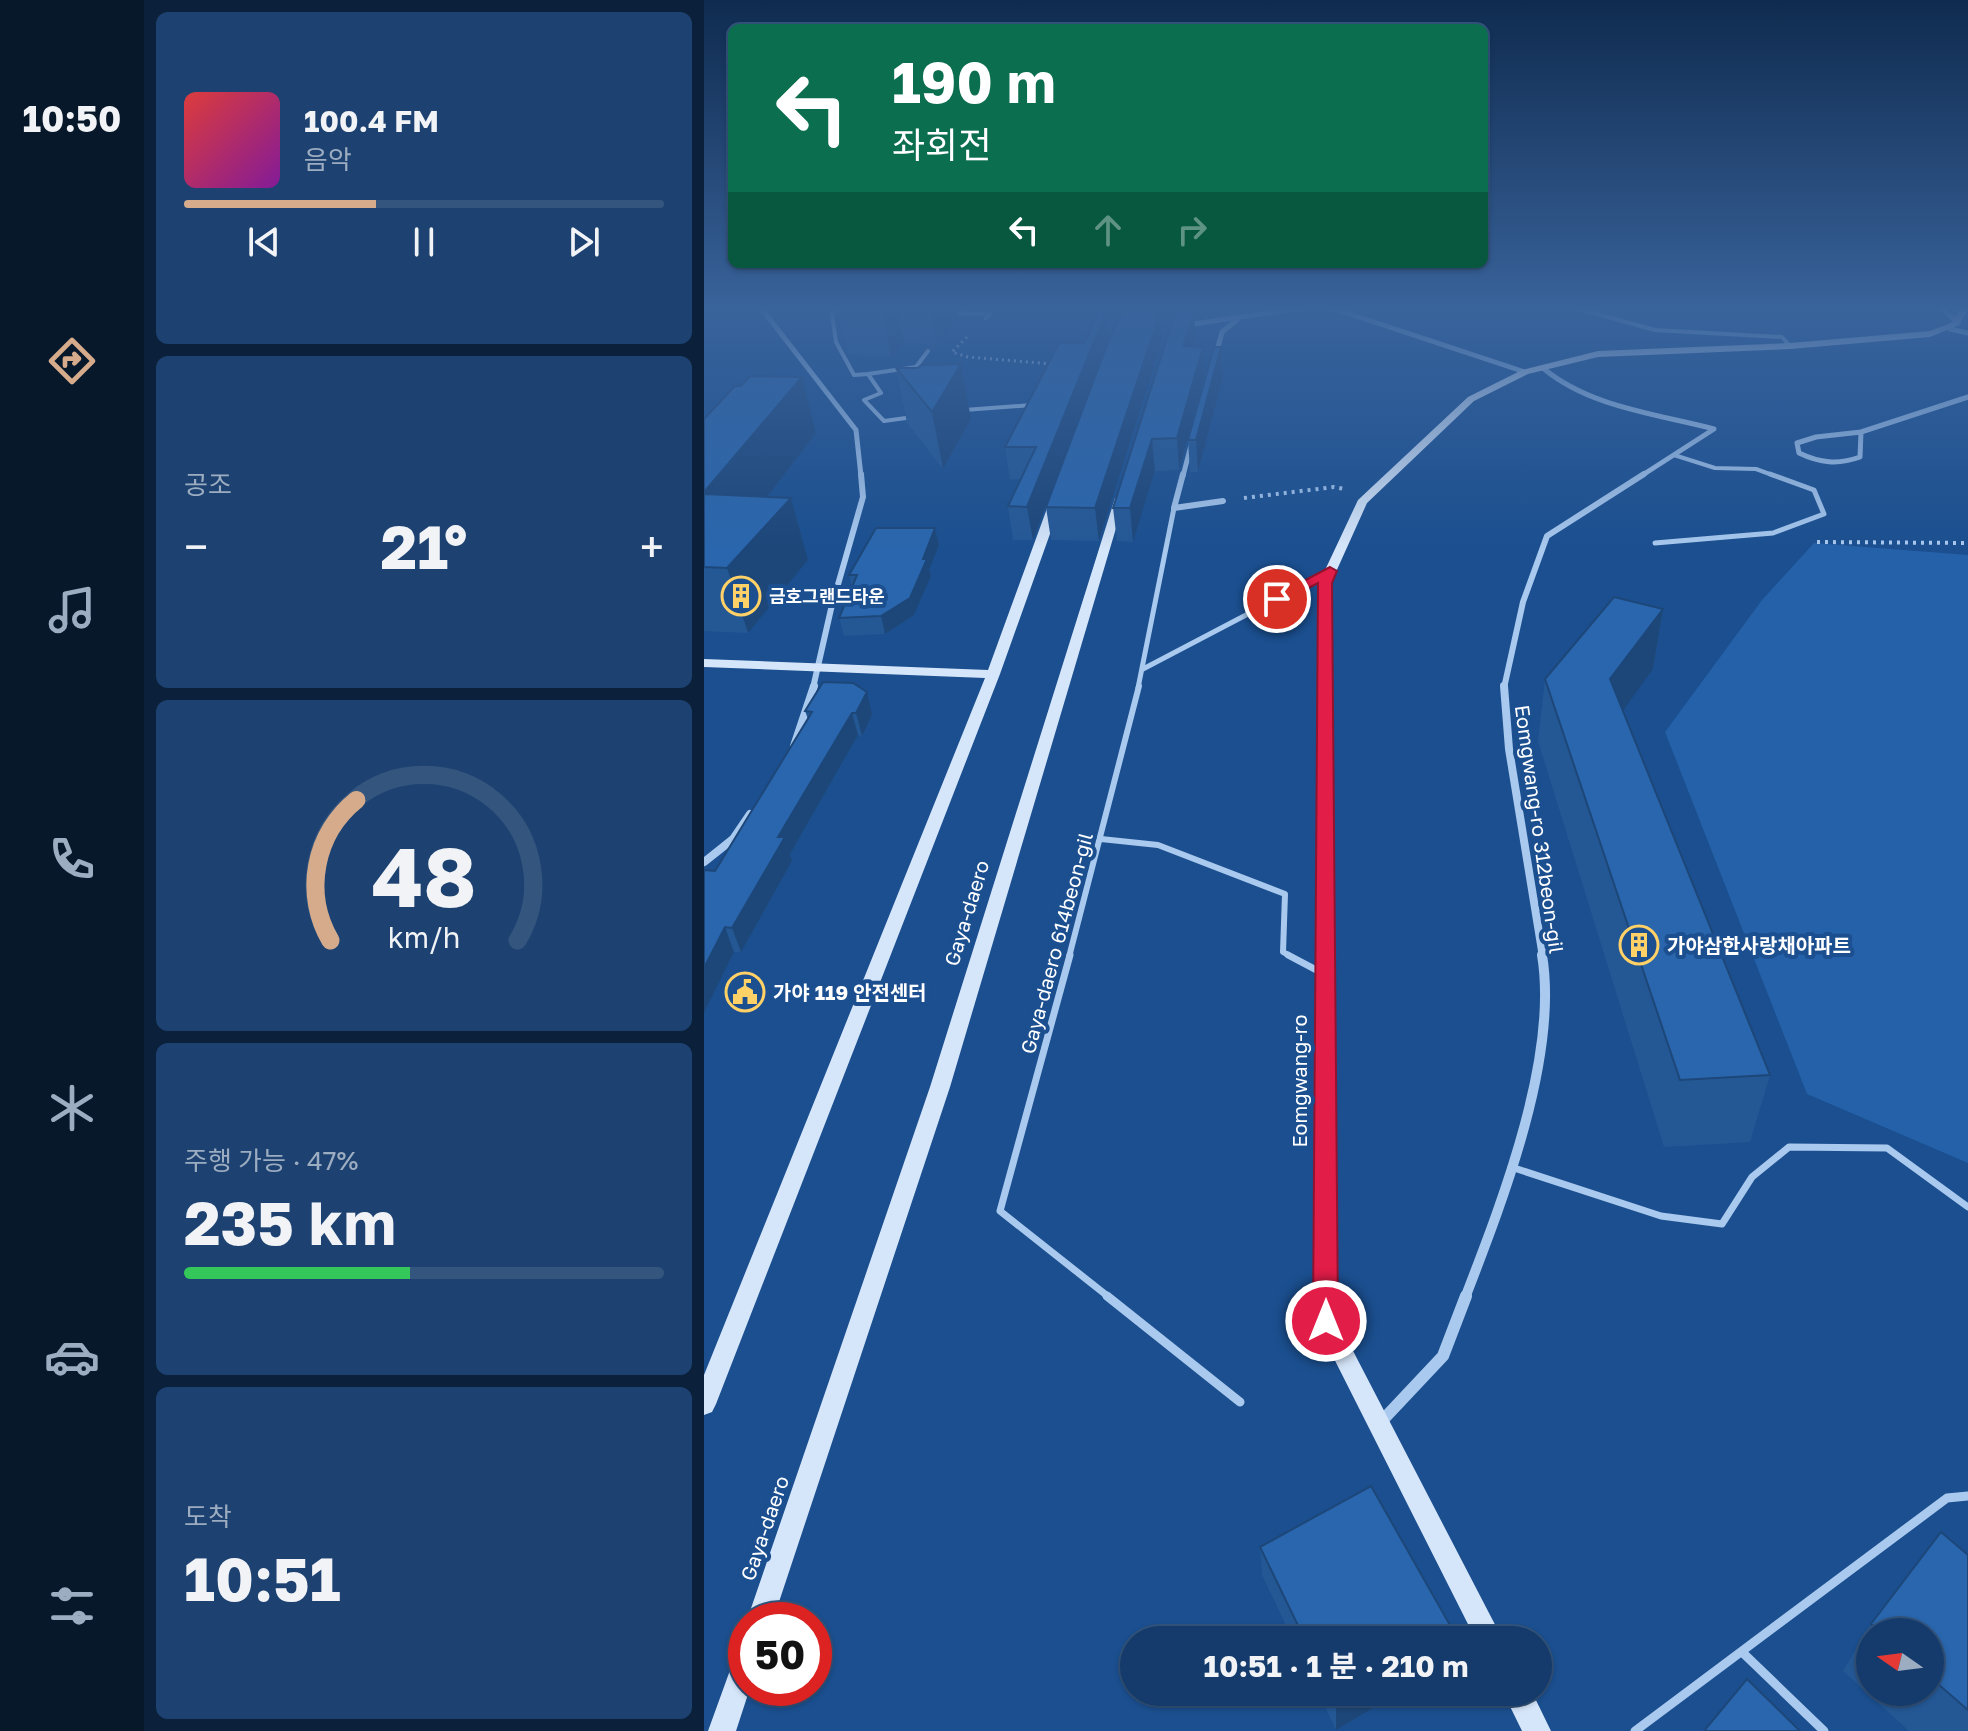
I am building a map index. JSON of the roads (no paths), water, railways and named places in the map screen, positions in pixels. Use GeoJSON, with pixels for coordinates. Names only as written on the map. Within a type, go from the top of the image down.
{"type":"FeatureCollection","features":[{"type":"Feature","properties":{"kind":"main road","name":"Eomgwang-ro"},"geometry":{"type":"LineString","coordinates":[[1483,1626],[1326,1321],[1325,583],[1362,502],[1471,399],[1491,389]]}},
{"type":"Feature","properties":{"kind":"main road","name":"Gaya-daero"},"geometry":{"type":"LineString","coordinates":[[766,1602],[940,1087],[1127,475]]}},
{"type":"Feature","properties":{"kind":"main road"},"geometry":{"type":"LineString","coordinates":[[704,1404],[993,674],[1062,484]]}},
{"type":"Feature","properties":{"kind":"main road"},"geometry":{"type":"LineString","coordinates":[[704,663],[993,674]]}},
{"type":"Feature","properties":{"kind":"main road"},"geometry":{"type":"LineString","coordinates":[[722,1731],[730,1706]]}},
{"type":"Feature","properties":{"kind":"main road"},"geometry":{"type":"LineString","coordinates":[[1524,1706],[1537,1731]]}},
{"type":"Feature","properties":{"kind":"street"},"geometry":{"type":"LineString","coordinates":[[791,754],[818,668],[831,609],[863,497],[856,430],[824,389]]}},
{"type":"Feature","properties":{"kind":"street","name":"Eomgwang-ro 312beon-gil"},"geometry":{"type":"LineString","coordinates":[[1379,1424],[1443,1356],[1485,1246],[1537,1083],[1546,977],[1509,749],[1504,686],[1523,602],[1547,536],[1714,429],[1583,394],[1574,389]]}},
{"type":"Feature","properties":{"kind":"street"},"geometry":{"type":"LineString","coordinates":[[1861,432],[1860,457],[1852,460],[1824,463],[1799,453],[1797,443],[1816,437],[1861,432],[1968,397]]}},
{"type":"Feature","properties":{"kind":"street","name":"Gaya-daero 614beon-gil"},"geometry":{"type":"LineString","coordinates":[[1174,508],[1193,438]]}},
{"type":"Feature","properties":{"kind":"street"},"geometry":{"type":"LineString","coordinates":[[1174,508],[1223,501]]}},
{"type":"Feature","properties":{"kind":"street"},"geometry":{"type":"LineString","coordinates":[[704,862],[733,839],[758,802]]}},
{"type":"Feature","properties":{"kind":"lane"},"geometry":{"type":"LineString","coordinates":[[878,389],[881,393],[864,400],[884,421],[915,417]]}},
{"type":"Feature","properties":{"kind":"lane"},"geometry":{"type":"LineString","coordinates":[[961,411],[1040,405]]}},
{"type":"Feature","properties":{"kind":"lane"},"geometry":{"type":"LineString","coordinates":[[1655,543],[1773,533],[1824,514],[1814,490],[1756,469],[1715,468],[1674,455]]}},
{"type":"Feature","properties":{"kind":"lane","name":"Gaya-daero 614beon-gil"},"geometry":{"type":"LineString","coordinates":[[1174,508],[1143,669],[1101,839],[1000,1211],[1240,1402]]}},
{"type":"Feature","properties":{"kind":"lane"},"geometry":{"type":"LineString","coordinates":[[1143,669],[1330,571]]}},
{"type":"Feature","properties":{"kind":"lane"},"geometry":{"type":"LineString","coordinates":[[1101,839],[1158,845],[1285,894],[1283,952],[1325,974]]}},
{"type":"Feature","properties":{"kind":"lane"},"geometry":{"type":"LineString","coordinates":[[1511,1167],[1661,1216],[1722,1224],[1752,1177],[1789,1147],[1887,1148],[1968,1207]]}},
{"type":"Feature","properties":{"kind":"lane"},"geometry":{"type":"LineString","coordinates":[[1635,1731],[1947,1498],[1968,1496]]}},
{"type":"Feature","properties":{"kind":"lane"},"geometry":{"type":"LineString","coordinates":[[1742,1652],[1824,1731]]}},
{"type":"Feature","properties":{"kind":"place","name":"금호그랜드타운"},"geometry":{"type":"Point","coordinates":[741,596]}},
{"type":"Feature","properties":{"kind":"place","name":"가야삼한사랑채아파트"},"geometry":{"type":"Point","coordinates":[1639,945]}},
{"type":"Feature","properties":{"kind":"place","name":"가야 119 안전센터"},"geometry":{"type":"Point","coordinates":[745,992]}}]}
